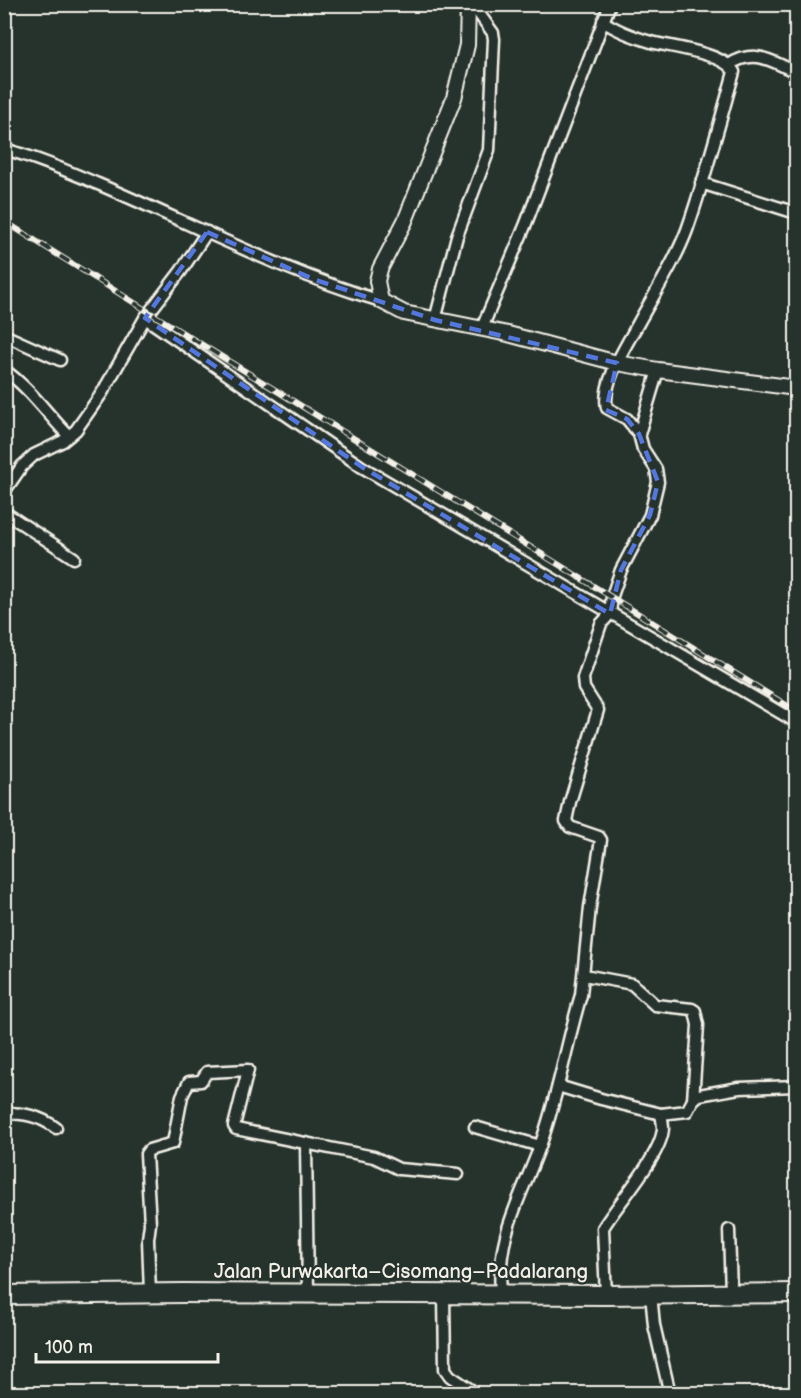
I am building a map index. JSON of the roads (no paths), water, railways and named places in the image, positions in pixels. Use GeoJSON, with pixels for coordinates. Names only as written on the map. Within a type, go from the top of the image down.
{"type":"FeatureCollection","features":[{"type":"Feature","properties":{"kind":"highway","name":"Jalan Purwakarta–Cisomang–Padalarang"},"geometry":{"type":"LineString","coordinates":[[4,1295],[796,1293]]}},
{"type":"Feature","properties":{"kind":"street"},"geometry":{"type":"LineString","coordinates":[[381,301],[377,290],[380,269],[405,221],[454,98],[467,45],[470,4]]}},
{"type":"Feature","properties":{"kind":"street"},"geometry":{"type":"LineString","coordinates":[[435,320],[457,236],[489,150],[494,39],[493,33],[470,4]]}},
{"type":"Feature","properties":{"kind":"street"},"geometry":{"type":"LineString","coordinates":[[482,328],[525,226],[610,4]]}},
{"type":"Feature","properties":{"kind":"street"},"geometry":{"type":"LineString","coordinates":[[501,1294],[501,1263],[507,1228],[540,1146],[558,1086],[584,975],[590,907],[601,840],[599,837],[570,827],[566,821],[598,710],[584,688],[583,678],[601,624],[610,614],[612,596],[618,577],[650,515],[657,489],[656,469],[643,449],[639,434],[627,419],[607,408],[607,389],[617,363],[677,254],[687,230],[734,72],[729,65],[717,58],[628,34],[603,21]]}},
{"type":"Feature","properties":{"kind":"street"},"geometry":{"type":"LineString","coordinates":[[729,65],[740,58],[756,57],[765,58],[796,72]]}},
{"type":"Feature","properties":{"kind":"street"},"geometry":{"type":"LineString","coordinates":[[4,148],[57,167],[313,279],[381,301],[404,313],[482,328],[617,363],[796,388]]}},
{"type":"Feature","properties":{"kind":"street"},"geometry":{"type":"LineString","coordinates":[[701,183],[796,213]]}},
{"type":"Feature","properties":{"kind":"street"},"geometry":{"type":"LineString","coordinates":[[4,492],[22,466],[34,455],[63,441],[76,430],[102,393],[145,318],[207,232]]}},
{"type":"Feature","properties":{"kind":"street"},"geometry":{"type":"LineString","coordinates":[[145,318],[362,467],[796,722]]}},
{"type":"Feature","properties":{"kind":"street"},"geometry":{"type":"LineString","coordinates":[[4,335],[60,360]]}},
{"type":"Feature","properties":{"kind":"street"},"geometry":{"type":"LineString","coordinates":[[4,370],[22,383],[69,436]]}},
{"type":"Feature","properties":{"kind":"street"},"geometry":{"type":"LineString","coordinates":[[639,434],[658,370]]}},
{"type":"Feature","properties":{"kind":"street"},"geometry":{"type":"LineString","coordinates":[[4,512],[75,558]]}},
{"type":"Feature","properties":{"kind":"street"},"geometry":{"type":"LineString","coordinates":[[584,975],[632,984],[655,1005],[695,1011],[698,1025],[693,1100]]}},
{"type":"Feature","properties":{"kind":"street"},"geometry":{"type":"LineString","coordinates":[[150,1293],[148,1239],[150,1224],[146,1154],[149,1150],[173,1143],[182,1096],[189,1082],[201,1082],[207,1072],[248,1070],[235,1128],[374,1157],[399,1170],[458,1174]]}},
{"type":"Feature","properties":{"kind":"street"},"geometry":{"type":"LineString","coordinates":[[558,1086],[601,1100],[661,1114],[687,1111],[699,1095],[739,1088],[796,1086]]}},
{"type":"Feature","properties":{"kind":"street"},"geometry":{"type":"LineString","coordinates":[[4,1113],[33,1116],[46,1120],[56,1128]]}},
{"type":"Feature","properties":{"kind":"street"},"geometry":{"type":"LineString","coordinates":[[606,1295],[603,1228],[630,1192],[657,1146],[663,1128],[661,1114]]}},
{"type":"Feature","properties":{"kind":"street"},"geometry":{"type":"LineString","coordinates":[[475,1127],[540,1146]]}},
{"type":"Feature","properties":{"kind":"street"},"geometry":{"type":"LineString","coordinates":[[306,1143],[308,1293]]}},
{"type":"Feature","properties":{"kind":"street"},"geometry":{"type":"LineString","coordinates":[[729,1230],[731,1293]]}},
{"type":"Feature","properties":{"kind":"street"},"geometry":{"type":"LineString","coordinates":[[444,1294],[445,1369],[450,1376],[477,1394]]}},
{"type":"Feature","properties":{"kind":"street"},"geometry":{"type":"LineString","coordinates":[[651,1294],[654,1325],[670,1394]]}},
{"type":"Feature","properties":{"kind":"railway"},"geometry":{"type":"LineString","coordinates":[[4,221],[796,711]]}}]}
